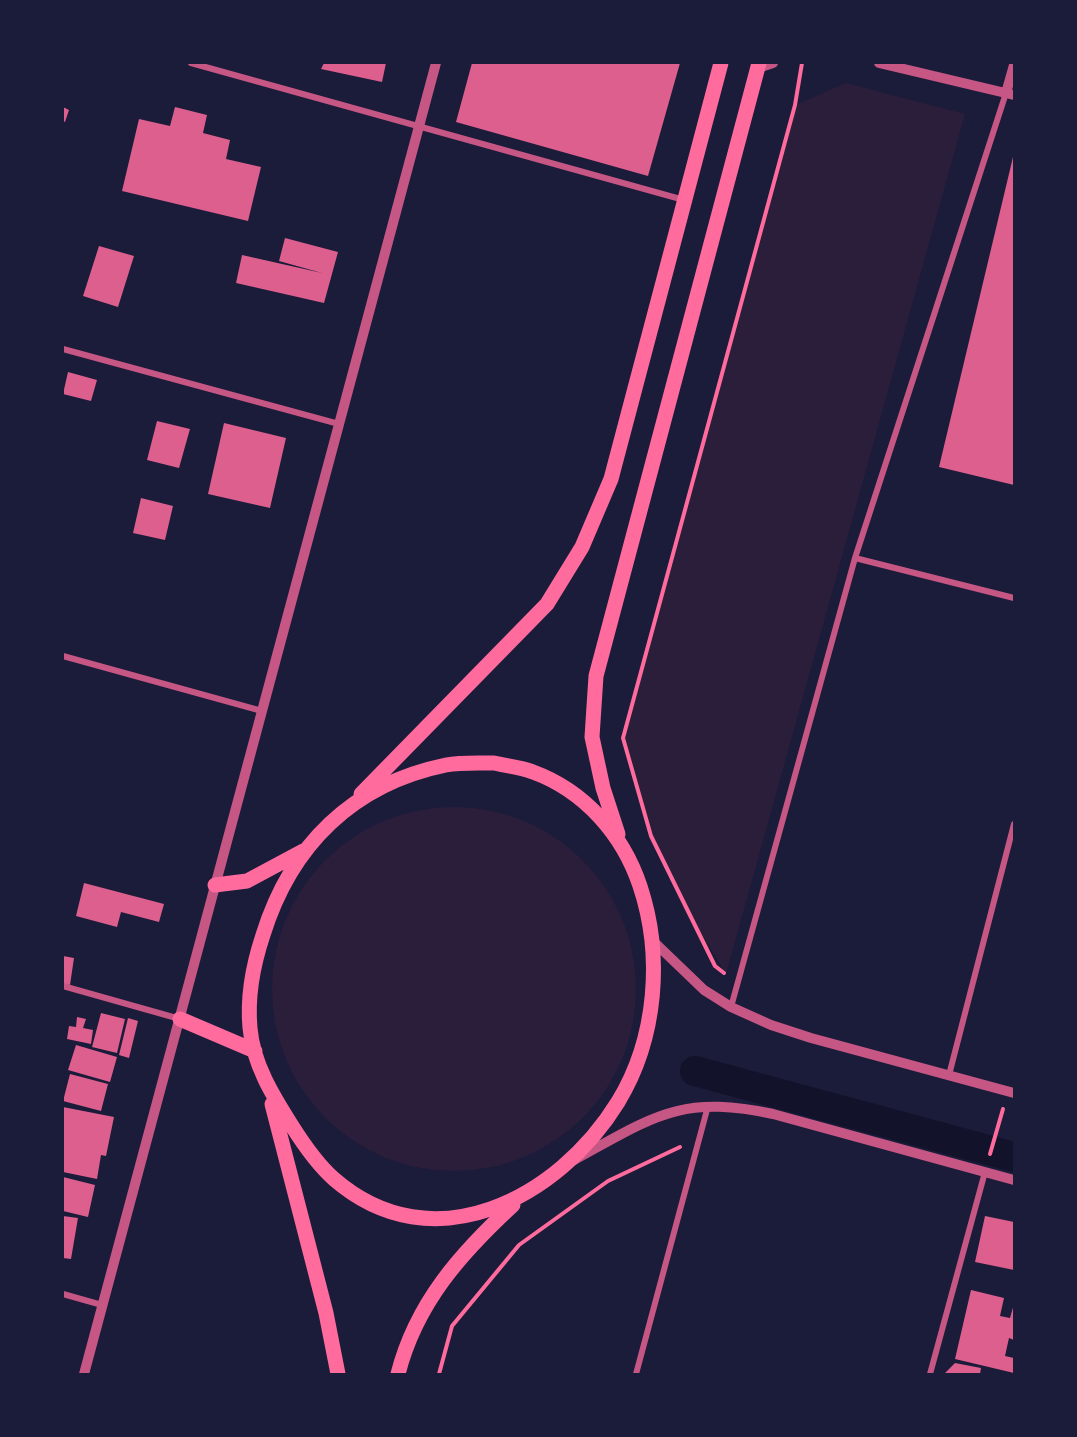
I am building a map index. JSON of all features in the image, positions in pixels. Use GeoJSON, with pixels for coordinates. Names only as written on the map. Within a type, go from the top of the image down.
{"type":"FeatureCollection","features":[{"type":"Feature","properties":{"kind":"main road"},"geometry":{"type":"LineString","coordinates":[[338,1374],[326,1313],[269,1090],[250,1030],[249,997],[255,959],[268,917],[286,880],[305,849],[330,822],[354,802],[547,604],[582,548],[610,479],[721,63]]}},
{"type":"Feature","properties":{"kind":"main road"},"geometry":{"type":"LineString","coordinates":[[398,1374],[403,1353],[433,1292],[469,1246],[520,1198],[569,1163],[597,1133],[620,1099],[637,1062],[648,1023],[654,982],[653,941],[646,906],[635,872],[620,840],[603,788],[592,737],[596,676],[763,65]]}},
{"type":"Feature","properties":{"kind":"main road"},"geometry":{"type":"LineString","coordinates":[[354,802],[418,772],[450,764],[494,763],[531,770],[559,784],[580,797],[620,840]]}},
{"type":"Feature","properties":{"kind":"main road"},"geometry":{"type":"LineString","coordinates":[[215,885],[247,881],[305,849]]}},
{"type":"Feature","properties":{"kind":"main road"},"geometry":{"type":"LineString","coordinates":[[180,1019],[255,1051]]}},
{"type":"Feature","properties":{"kind":"main road"},"geometry":{"type":"LineString","coordinates":[[269,1090],[307,1150],[334,1179],[367,1201],[404,1214],[444,1219],[483,1213],[520,1198]]}},
{"type":"Feature","properties":{"kind":"street"},"geometry":{"type":"LineString","coordinates":[[190,63],[684,200]]}},
{"type":"Feature","properties":{"kind":"street"},"geometry":{"type":"LineString","coordinates":[[84,1374],[436,63]]}},
{"type":"Feature","properties":{"kind":"street"},"geometry":{"type":"LineString","coordinates":[[879,63],[1010,94]]}},
{"type":"Feature","properties":{"kind":"street"},"geometry":{"type":"LineString","coordinates":[[731,1006],[855,558],[1010,94],[1014,65]]}},
{"type":"Feature","properties":{"kind":"street"},"geometry":{"type":"LineString","coordinates":[[63,349],[339,424]]}},
{"type":"Feature","properties":{"kind":"street"},"geometry":{"type":"LineString","coordinates":[[855,558],[1014,598]]}},
{"type":"Feature","properties":{"kind":"street"},"geometry":{"type":"LineString","coordinates":[[63,656],[262,711]]}},
{"type":"Feature","properties":{"kind":"street"},"geometry":{"type":"LineString","coordinates":[[949,1075],[1014,824]]}},
{"type":"Feature","properties":{"kind":"street"},"geometry":{"type":"LineString","coordinates":[[653,941],[704,990],[731,1006],[811,1038],[949,1075],[1010,1097]]}},
{"type":"Feature","properties":{"kind":"street"},"geometry":{"type":"LineString","coordinates":[[63,986],[180,1019]]}},
{"type":"Feature","properties":{"kind":"street"},"geometry":{"type":"LineString","coordinates":[[569,1163],[650,1119],[679,1109],[708,1105],[742,1107],[773,1114],[986,1168],[1014,1180]]}},
{"type":"Feature","properties":{"kind":"street"},"geometry":{"type":"LineString","coordinates":[[636,1374],[708,1105]]}},
{"type":"Feature","properties":{"kind":"street"},"geometry":{"type":"LineString","coordinates":[[930,1374],[986,1168]]}},
{"type":"Feature","properties":{"kind":"street"},"geometry":{"type":"LineString","coordinates":[[63,1294],[102,1305]]}},
{"type":"Feature","properties":{"kind":"path"},"geometry":{"type":"LineString","coordinates":[[737,984],[715,966],[651,836],[623,738],[792,117],[802,63]]}},
{"type":"Feature","properties":{"kind":"path"},"geometry":{"type":"LineString","coordinates":[[986,1168],[1010,1097]]}},
{"type":"Feature","properties":{"kind":"path"},"geometry":{"type":"LineString","coordinates":[[439,1374],[452,1326],[519,1245],[608,1181],[700,1138]]}},
{"type":"Feature","properties":{"kind":"shaded area"},"geometry":{"type":"Polygon","coordinates":[[[846,83],[965,114],[726,974],[688,911],[651,836],[623,738],[795,105],[846,83]]]}},
{"type":"Feature","properties":{"kind":"shaded area"},"geometry":{"type":"Polygon","coordinates":[[[454,807],[490,810],[524,821],[540,828],[570,848],[583,860],[595,873],[615,903],[622,919],[633,953],[636,989],[633,1025],[622,1059],[615,1075],[595,1105],[583,1118],[570,1130],[540,1150],[524,1157],[490,1168],[454,1171],[418,1168],[384,1157],[368,1150],[338,1130],[325,1118],[313,1105],[293,1075],[286,1059],[275,1025],[272,989],[275,953],[286,919],[293,903],[313,873],[325,860],[338,848],[368,828],[384,821],[418,810],[454,807]]]}},
{"type":"Feature","properties":{"kind":"building"},"geometry":{"type":"Polygon","coordinates":[[[324,63],[386,63],[382,82],[321,69],[324,63]]]}},
{"type":"Feature","properties":{"kind":"building"},"geometry":{"type":"Polygon","coordinates":[[[472,63],[680,63],[648,176],[456,122],[472,63]]]}},
{"type":"Feature","properties":{"kind":"building"},"geometry":{"type":"Polygon","coordinates":[[[63,107],[69,110],[65,122],[63,121],[63,107]]]}},
{"type":"Feature","properties":{"kind":"building"},"geometry":{"type":"Polygon","coordinates":[[[175,107],[207,115],[203,133],[230,140],[226,159],[261,167],[248,221],[122,191],[139,119],[170,126],[175,107]]]}},
{"type":"Feature","properties":{"kind":"building"},"geometry":{"type":"Polygon","coordinates":[[[1014,157],[1014,485],[939,467],[1014,157]]]}},
{"type":"Feature","properties":{"kind":"building"},"geometry":{"type":"Polygon","coordinates":[[[285,238],[338,252],[324,303],[236,283],[242,255],[322,273],[279,261],[285,238]]]}},
{"type":"Feature","properties":{"kind":"building"},"geometry":{"type":"Polygon","coordinates":[[[99,246],[134,256],[118,307],[83,296],[99,246]]]}},
{"type":"Feature","properties":{"kind":"building"},"geometry":{"type":"Polygon","coordinates":[[[68,372],[97,380],[91,401],[63,394],[68,372]]]}},
{"type":"Feature","properties":{"kind":"building"},"geometry":{"type":"Polygon","coordinates":[[[157,421],[190,429],[179,468],[147,460],[157,421]]]}},
{"type":"Feature","properties":{"kind":"building"},"geometry":{"type":"Polygon","coordinates":[[[224,423],[286,438],[270,508],[208,494],[224,423]]]}},
{"type":"Feature","properties":{"kind":"building"},"geometry":{"type":"Polygon","coordinates":[[[141,498],[173,506],[165,540],[133,533],[141,498]]]}},
{"type":"Feature","properties":{"kind":"building"},"geometry":{"type":"Polygon","coordinates":[[[84,883],[164,904],[159,922],[121,912],[117,927],[76,916],[84,883]]]}},
{"type":"Feature","properties":{"kind":"building"},"geometry":{"type":"Polygon","coordinates":[[[63,956],[74,958],[70,985],[63,984],[63,956]]]}},
{"type":"Feature","properties":{"kind":"building"},"geometry":{"type":"Polygon","coordinates":[[[101,1013],[125,1019],[117,1053],[92,1047],[101,1013]]]}},
{"type":"Feature","properties":{"kind":"building"},"geometry":{"type":"Polygon","coordinates":[[[77,1017],[86,1019],[83,1028],[93,1030],[91,1044],[67,1039],[69,1026],[76,1027],[77,1017]]]}},
{"type":"Feature","properties":{"kind":"building"},"geometry":{"type":"Polygon","coordinates":[[[128,1018],[138,1021],[129,1058],[119,1055],[128,1018]]]}},
{"type":"Feature","properties":{"kind":"building"},"geometry":{"type":"Polygon","coordinates":[[[76,1045],[117,1057],[110,1082],[68,1070],[76,1045]]]}},
{"type":"Feature","properties":{"kind":"building"},"geometry":{"type":"Polygon","coordinates":[[[70,1074],[108,1084],[101,1111],[63,1101],[70,1074]]]}},
{"type":"Feature","properties":{"kind":"building"},"geometry":{"type":"Polygon","coordinates":[[[63,1107],[114,1117],[106,1156],[101,1155],[97,1179],[63,1172],[63,1107]]]}},
{"type":"Feature","properties":{"kind":"building"},"geometry":{"type":"Polygon","coordinates":[[[63,1177],[95,1185],[88,1217],[63,1211],[63,1177]]]}},
{"type":"Feature","properties":{"kind":"building"},"geometry":{"type":"Polygon","coordinates":[[[63,1216],[78,1218],[71,1259],[63,1258],[63,1216]]]}},
{"type":"Feature","properties":{"kind":"building"},"geometry":{"type":"Polygon","coordinates":[[[985,1216],[1014,1222],[1014,1270],[975,1262],[985,1216]]]}},
{"type":"Feature","properties":{"kind":"building"},"geometry":{"type":"Polygon","coordinates":[[[971,1290],[1004,1298],[1000,1316],[1010,1318],[1014,1304],[1014,1340],[1009,1338],[1005,1356],[1014,1358],[1014,1373],[955,1359],[971,1290]]]}},
{"type":"Feature","properties":{"kind":"building"},"geometry":{"type":"Polygon","coordinates":[[[955,1363],[981,1368],[980,1374],[944,1374],[955,1363]]]}},
{"type":"Feature","properties":{"kind":"waterway"},"geometry":{"type":"LineString","coordinates":[[695,1071],[1014,1157]]}}]}
